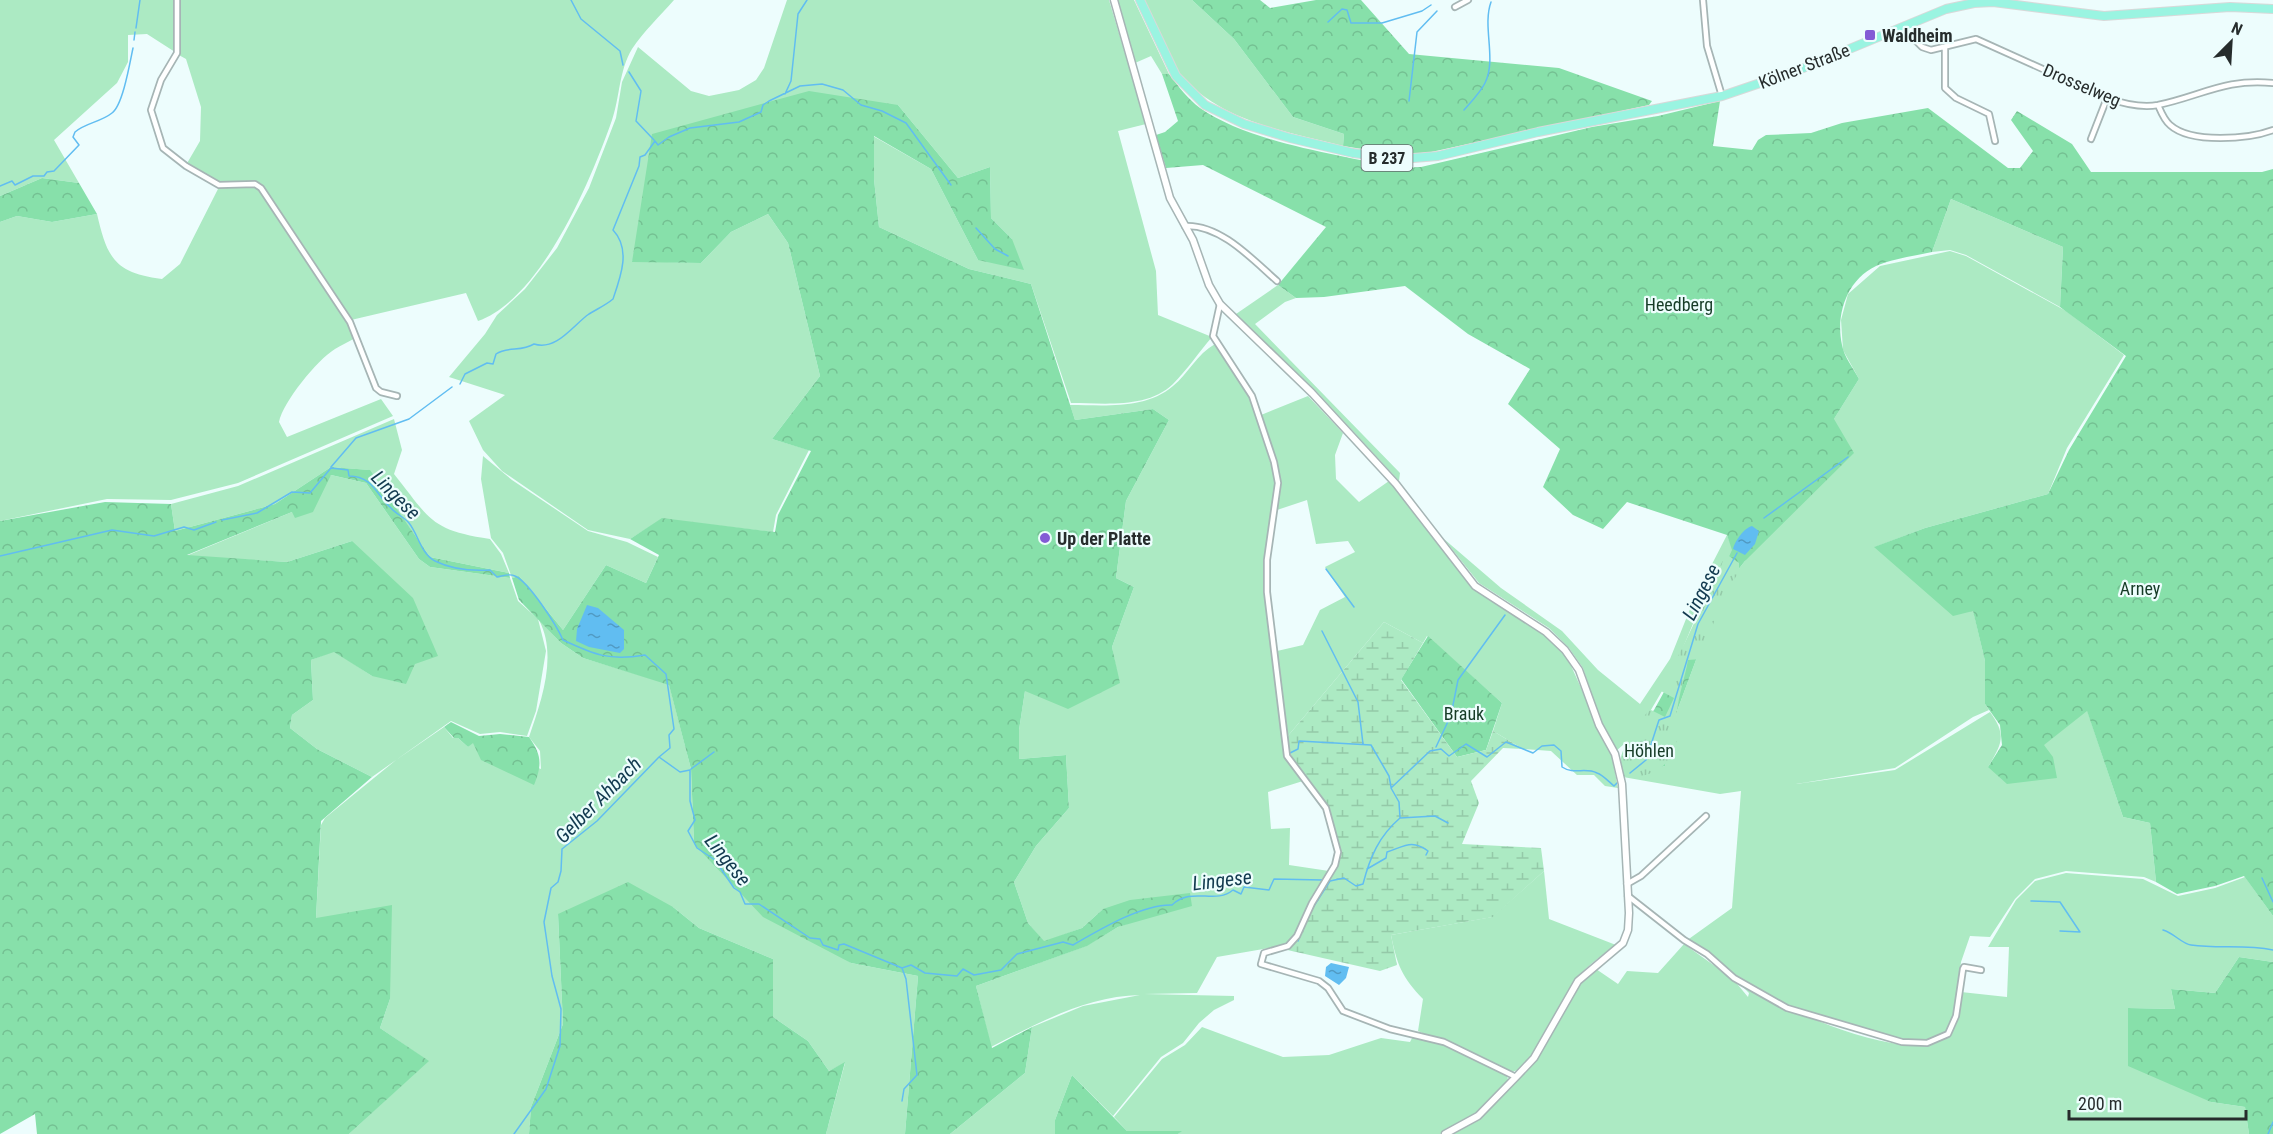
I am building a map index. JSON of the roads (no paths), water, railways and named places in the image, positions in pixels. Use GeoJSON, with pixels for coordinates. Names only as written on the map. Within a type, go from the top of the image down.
{"type":"FeatureCollection","features":[{"type":"Feature","properties":{"kind":"main road","name":"B 237"},"geometry":{"type":"LineString","coordinates":[[1140,0],[1176,76],[1205,105],[1244,124],[1279,135],[1379,157],[1438,156],[1538,132],[1722,96]]}},
{"type":"Feature","properties":{"kind":"main road","name":"Kölner Straße"},"geometry":{"type":"LineString","coordinates":[[1722,96],[1807,66],[1946,9],[1974,3],[2003,3],[2104,16],[2230,7],[2273,9]]}},
{"type":"Feature","properties":{"kind":"street"},"geometry":{"type":"LineString","coordinates":[[177,0],[177,53],[161,80],[151,110],[164,148],[186,166],[219,185],[255,184],[261,188],[350,322],[376,388],[381,392],[397,396]]}},
{"type":"Feature","properties":{"kind":"street"},"geometry":{"type":"LineString","coordinates":[[1114,0],[1170,198],[1185,226],[1209,285],[1220,304],[1312,393],[1396,484],[1475,586],[1546,632],[1565,650],[1579,670],[1599,725],[1615,754],[1622,783],[1628,896],[1628,930],[1623,943],[1578,981],[1534,1058],[1478,1116],[1445,1134]]}},
{"type":"Feature","properties":{"kind":"street"},"geometry":{"type":"LineString","coordinates":[[1455,7],[1468,0]]}},
{"type":"Feature","properties":{"kind":"street"},"geometry":{"type":"LineString","coordinates":[[1703,0],[1707,46],[1722,96]]}},
{"type":"Feature","properties":{"kind":"street","name":"Drosselweg"},"geometry":{"type":"LineString","coordinates":[[1908,25],[1915,40],[1922,47],[1931,50],[1976,39],[2107,98],[2128,105],[2158,105],[2240,82],[2273,83]]}},
{"type":"Feature","properties":{"kind":"street"},"geometry":{"type":"LineString","coordinates":[[1945,47],[1945,88],[1956,98],[1989,114],[1995,141]]}},
{"type":"Feature","properties":{"kind":"street"},"geometry":{"type":"LineString","coordinates":[[2091,139],[2107,98]]}},
{"type":"Feature","properties":{"kind":"street"},"geometry":{"type":"LineString","coordinates":[[2158,105],[2170,125],[2184,134],[2213,138],[2262,134],[2273,130]]}},
{"type":"Feature","properties":{"kind":"street"},"geometry":{"type":"LineString","coordinates":[[1185,226],[1196,225],[1217,234],[1242,250],[1277,281]]}},
{"type":"Feature","properties":{"kind":"street"},"geometry":{"type":"LineString","coordinates":[[1220,304],[1213,336],[1252,396],[1267,439],[1278,483],[1267,560],[1267,591],[1287,756],[1326,808],[1338,852],[1335,865],[1309,909],[1297,936],[1288,946],[1264,953],[1261,964],[1318,981],[1328,988],[1343,1011],[1390,1029],[1444,1042],[1516,1077]]}},
{"type":"Feature","properties":{"kind":"street"},"geometry":{"type":"LineString","coordinates":[[1627,884],[1641,876],[1706,816]]}},
{"type":"Feature","properties":{"kind":"street"},"geometry":{"type":"LineString","coordinates":[[1628,896],[1684,940],[1707,954],[1734,978],[1787,1008],[1902,1042],[1927,1043],[1948,1034],[1956,1016],[1964,967],[1981,970]]}},
{"type":"Feature","properties":{"kind":"water"},"geometry":{"type":"Polygon","coordinates":[[[1752,526],[1759,531],[1755,544],[1745,555],[1733,549],[1740,535],[1752,526]]]}},
{"type":"Feature","properties":{"kind":"water"},"geometry":{"type":"Polygon","coordinates":[[[587,605],[598,608],[624,630],[624,649],[620,653],[589,647],[576,641],[577,629],[587,605]]]}},
{"type":"Feature","properties":{"kind":"water"},"geometry":{"type":"Polygon","coordinates":[[[1331,963],[1349,967],[1346,978],[1339,985],[1325,976],[1326,967],[1331,963]]]}},
{"type":"Feature","properties":{"kind":"waterway"},"geometry":{"type":"LineString","coordinates":[[136,28],[140,0]]}},
{"type":"Feature","properties":{"kind":"waterway"},"geometry":{"type":"LineString","coordinates":[[571,0],[581,19],[620,51],[623,65]]}},
{"type":"Feature","properties":{"kind":"waterway"},"geometry":{"type":"LineString","coordinates":[[785,94],[791,81],[798,14],[807,0]]}},
{"type":"Feature","properties":{"kind":"waterway"},"geometry":{"type":"LineString","coordinates":[[1464,110],[1481,90],[1488,74],[1490,64],[1488,22],[1491,2]]}},
{"type":"Feature","properties":{"kind":"waterway"},"geometry":{"type":"LineString","coordinates":[[1328,22],[1342,9],[1347,10],[1351,23],[1382,23],[1422,11],[1431,5]]}},
{"type":"Feature","properties":{"kind":"waterway"},"geometry":{"type":"LineString","coordinates":[[1409,101],[1417,32],[1437,11]]}},
{"type":"Feature","properties":{"kind":"waterway"},"geometry":{"type":"LineString","coordinates":[[134,40],[135,32]]}},
{"type":"Feature","properties":{"kind":"waterway"},"geometry":{"type":"LineString","coordinates":[[0,186],[12,181],[15,185],[33,176],[44,176],[47,172],[54,171],[79,145],[73,137],[75,132],[112,113],[123,93],[133,48]]}},
{"type":"Feature","properties":{"kind":"waterway"},"geometry":{"type":"LineString","coordinates":[[629,72],[641,91],[636,121],[654,140]]}},
{"type":"Feature","properties":{"kind":"waterway"},"geometry":{"type":"LineString","coordinates":[[460,384],[465,374],[487,363],[493,364],[496,354],[534,344],[550,344],[613,299],[623,263],[622,246],[613,230],[639,166],[640,157],[645,155],[655,141],[658,145],[669,137],[690,128],[739,122],[761,112],[763,105],[769,101],[800,86],[822,84],[843,90],[861,105],[882,111],[906,123],[951,185]]}},
{"type":"Feature","properties":{"kind":"waterway"},"geometry":{"type":"LineString","coordinates":[[976,228],[995,249],[1008,256]]}},
{"type":"Feature","properties":{"kind":"waterway"},"geometry":{"type":"LineString","coordinates":[[331,467],[356,438],[409,419],[452,387]]}},
{"type":"Feature","properties":{"kind":"waterway","name":"Lingese"},"geometry":{"type":"LineString","coordinates":[[1764,518],[1848,457]]}},
{"type":"Feature","properties":{"kind":"waterway","name":"Lingese"},"geometry":{"type":"LineString","coordinates":[[222,520],[257,513],[292,492],[310,493],[331,468],[348,470],[349,476],[364,479],[374,487],[386,503],[407,521],[430,558],[462,569],[490,570],[497,577],[515,576],[535,595],[563,640],[574,645],[612,657],[645,655],[666,674],[674,729],[669,735],[670,748],[659,757],[680,772],[690,770],[690,801],[695,820],[688,831],[697,848],[715,860],[734,888],[740,892],[745,904],[759,904],[810,938],[820,939],[823,945],[838,950],[839,945],[844,944],[902,968],[911,965],[925,973],[957,976],[963,969],[974,975],[1001,970],[1017,954],[1063,942],[1073,945],[1134,913],[1172,905],[1187,897],[1219,896],[1233,890],[1241,894],[1244,887],[1269,890],[1274,879],[1323,880]]}},
{"type":"Feature","properties":{"kind":"waterway","name":"Lingese"},"geometry":{"type":"LineString","coordinates":[[0,556],[112,530],[154,536],[184,527],[194,530],[216,522]]}},
{"type":"Feature","properties":{"kind":"waterway","name":"Lingese"},"geometry":{"type":"LineString","coordinates":[[1630,773],[1646,760],[1659,720],[1670,716],[1698,624],[1737,553]]}},
{"type":"Feature","properties":{"kind":"waterway"},"geometry":{"type":"LineString","coordinates":[[1326,569],[1354,607]]}},
{"type":"Feature","properties":{"kind":"waterway"},"geometry":{"type":"LineString","coordinates":[[1436,747],[1451,715],[1458,680],[1505,615]]}},
{"type":"Feature","properties":{"kind":"waterway"},"geometry":{"type":"LineString","coordinates":[[1322,631],[1358,702],[1363,744]]}},
{"type":"Feature","properties":{"kind":"waterway"},"geometry":{"type":"LineString","coordinates":[[1290,753],[1298,749],[1299,741],[1371,745],[1389,776],[1391,787]]}},
{"type":"Feature","properties":{"kind":"waterway","name":"Lingese"},"geometry":{"type":"LineString","coordinates":[[1310,912],[1330,881],[1344,878],[1356,886],[1363,884],[1376,848],[1386,832],[1400,818],[1399,802],[1391,788],[1430,751],[1441,749],[1449,756],[1466,744],[1487,757],[1506,742],[1533,753],[1542,746],[1554,745],[1561,751],[1562,767],[1571,770],[1593,771],[1614,786],[1617,783]]}},
{"type":"Feature","properties":{"kind":"waterway"},"geometry":{"type":"LineString","coordinates":[[691,769],[714,752]]}},
{"type":"Feature","properties":{"kind":"waterway","name":"Gelber Ahbach"},"geometry":{"type":"LineString","coordinates":[[514,1134],[546,1089],[560,1046],[561,1009],[552,976],[544,922],[551,888],[558,882],[561,871],[562,849],[597,821],[659,757]]}},
{"type":"Feature","properties":{"kind":"waterway"},"geometry":{"type":"LineString","coordinates":[[1400,818],[1435,816],[1448,823]]}},
{"type":"Feature","properties":{"kind":"waterway"},"geometry":{"type":"LineString","coordinates":[[1367,869],[1386,858],[1387,852],[1408,845],[1422,847],[1428,851],[1426,855]]}},
{"type":"Feature","properties":{"kind":"waterway"},"geometry":{"type":"LineString","coordinates":[[2262,878],[2273,902]]}},
{"type":"Feature","properties":{"kind":"waterway"},"geometry":{"type":"LineString","coordinates":[[2031,901],[2060,902],[2080,932]]}},
{"type":"Feature","properties":{"kind":"waterway"},"geometry":{"type":"LineString","coordinates":[[1298,941],[1302,930]]}},
{"type":"Feature","properties":{"kind":"waterway"},"geometry":{"type":"LineString","coordinates":[[2163,930],[2191,945],[2273,950]]}},
{"type":"Feature","properties":{"kind":"waterway"},"geometry":{"type":"LineString","coordinates":[[2060,931],[2080,932]]}},
{"type":"Feature","properties":{"kind":"waterway"},"geometry":{"type":"LineString","coordinates":[[902,968],[906,979],[917,1075],[904,1089],[902,1101]]}},
{"type":"Feature","properties":{"kind":"waterway"},"geometry":{"type":"LineString","coordinates":[[2268,1134],[2273,1122]]}},
{"type":"Feature","properties":{"kind":"place","name":"Waldheim"},"geometry":{"type":"Point","coordinates":[1870,35]}},
{"type":"Feature","properties":{"kind":"place","name":"Up der Platte"},"geometry":{"type":"Point","coordinates":[1045,538]}},
{"type":"Feature","properties":{"kind":"park label","name":"Heedberg"},"geometry":{"type":"Point","coordinates":[1679,304]}},
{"type":"Feature","properties":{"kind":"park label","name":"Arney"},"geometry":{"type":"Point","coordinates":[2140,588]}},
{"type":"Feature","properties":{"kind":"park label","name":"Brauk"},"geometry":{"type":"Point","coordinates":[1464,713]}},
{"type":"Feature","properties":{"kind":"park label","name":"Höhlen"},"geometry":{"type":"Point","coordinates":[1649,750]}}]}
